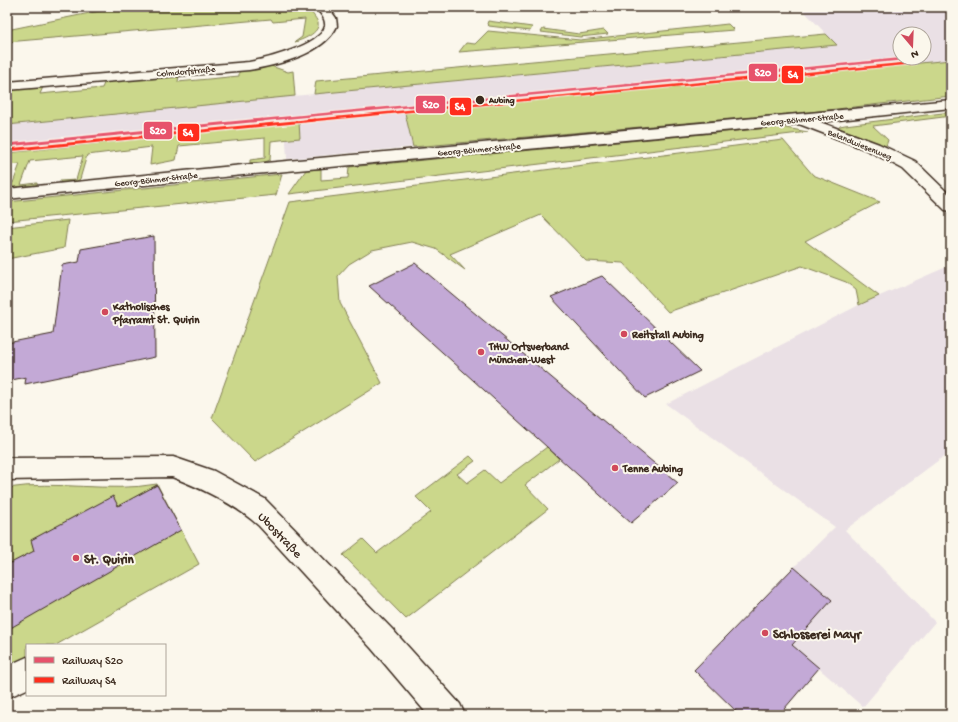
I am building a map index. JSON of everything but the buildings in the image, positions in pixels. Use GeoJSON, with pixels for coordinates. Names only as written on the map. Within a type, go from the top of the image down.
{"type":"FeatureCollection","features":[{"type":"Feature","properties":{"kind":"street","name":"Colmdorfstraße"},"geometry":{"type":"LineString","coordinates":[[7,86],[249,66],[268,63],[289,56],[318,40],[329,32],[331,28],[331,20],[321,7]]}},
{"type":"Feature","properties":{"kind":"street","name":"Georg-Böhmer-Straße"},"geometry":{"type":"LineString","coordinates":[[7,194],[239,170],[801,120],[951,104]]}},
{"type":"Feature","properties":{"kind":"street","name":"Belandwiesenweg"},"geometry":{"type":"LineString","coordinates":[[801,120],[873,147],[909,165],[951,206]]}},
{"type":"Feature","properties":{"kind":"street","name":"Ubostraße"},"geometry":{"type":"LineString","coordinates":[[7,469],[173,468],[205,479],[256,507],[382,640],[449,715]]}},
{"type":"Feature","properties":{"kind":"street"},"geometry":{"type":"LineString","coordinates":[[7,684],[26,673]]}},
{"type":"Feature","properties":{"kind":"shaded area"},"geometry":{"type":"Polygon","coordinates":[[[951,7],[951,60],[932,62],[932,26],[892,26],[892,66],[405,113],[413,147],[287,159],[285,126],[7,158],[7,125],[314,94],[837,45],[803,10],[951,7]]]}},
{"type":"Feature","properties":{"kind":"shaded area"},"geometry":{"type":"Polygon","coordinates":[[[951,265],[951,451],[845,530],[935,622],[863,707],[792,645],[832,600],[794,567],[835,527],[666,404],[859,305],[951,265]]]}},
{"type":"Feature","properties":{"kind":"green space"},"geometry":{"type":"Polygon","coordinates":[[[119,7],[306,7],[316,19],[318,27],[310,36],[295,42],[302,37],[305,19],[273,22],[271,19],[7,42],[7,30],[119,7]]]}},
{"type":"Feature","properties":{"kind":"green space"},"geometry":{"type":"Polygon","coordinates":[[[488,21],[532,27],[530,31],[489,26],[487,24],[488,21]]]}},
{"type":"Feature","properties":{"kind":"green space"},"geometry":{"type":"Polygon","coordinates":[[[728,24],[734,30],[459,52],[466,43],[475,44],[488,31],[580,40],[728,24]]]}},
{"type":"Feature","properties":{"kind":"green space"},"geometry":{"type":"Polygon","coordinates":[[[543,29],[579,34],[604,30],[608,34],[580,37],[541,32],[543,29]]]}},
{"type":"Feature","properties":{"kind":"green space"},"geometry":{"type":"Polygon","coordinates":[[[826,34],[837,45],[314,94],[316,81],[826,34]]]}},
{"type":"Feature","properties":{"kind":"green space"},"geometry":{"type":"Polygon","coordinates":[[[951,60],[951,96],[810,112],[413,147],[405,113],[892,66],[932,66],[932,62],[951,60]]]}},
{"type":"Feature","properties":{"kind":"green space"},"geometry":{"type":"Polygon","coordinates":[[[271,66],[288,72],[293,71],[295,96],[7,125],[7,90],[43,87],[40,94],[102,88],[105,81],[179,75],[178,82],[239,76],[239,70],[271,66]]]}},
{"type":"Feature","properties":{"kind":"green space"},"geometry":{"type":"Polygon","coordinates":[[[951,112],[951,116],[873,126],[888,140],[886,146],[839,128],[840,126],[845,125],[951,112]]]}},
{"type":"Feature","properties":{"kind":"green space"},"geometry":{"type":"Polygon","coordinates":[[[299,122],[300,138],[271,141],[270,160],[265,162],[250,163],[250,160],[265,158],[265,138],[179,146],[176,160],[150,165],[152,147],[87,155],[80,179],[76,182],[60,183],[60,181],[76,180],[83,156],[30,161],[21,185],[37,183],[37,185],[7,188],[7,184],[13,183],[20,164],[7,165],[7,153],[299,122]]]}},
{"type":"Feature","properties":{"kind":"green space"},"geometry":{"type":"Polygon","coordinates":[[[780,127],[808,132],[289,194],[306,170],[321,169],[321,180],[348,178],[349,167],[780,127]]]}},
{"type":"Feature","properties":{"kind":"green space"},"geometry":{"type":"Polygon","coordinates":[[[783,140],[813,175],[880,202],[805,241],[879,296],[859,305],[856,290],[846,282],[802,266],[668,312],[623,263],[586,261],[541,215],[450,254],[465,270],[436,249],[412,242],[372,250],[349,264],[338,276],[340,303],[382,383],[255,462],[212,418],[290,202],[783,140]]]}},
{"type":"Feature","properties":{"kind":"green space"},"geometry":{"type":"Polygon","coordinates":[[[282,174],[276,195],[7,221],[7,202],[282,174]]]}},
{"type":"Feature","properties":{"kind":"green space"},"geometry":{"type":"Polygon","coordinates":[[[68,220],[64,248],[7,259],[7,227],[68,220]]]}},
{"type":"Feature","properties":{"kind":"green space"},"geometry":{"type":"Polygon","coordinates":[[[547,447],[559,459],[525,485],[548,509],[406,619],[343,555],[363,539],[377,553],[431,512],[416,497],[470,456],[475,461],[457,474],[467,483],[485,470],[499,483],[547,447]]]}},
{"type":"Feature","properties":{"kind":"green space"},"geometry":{"type":"Polygon","coordinates":[[[157,484],[199,564],[58,644],[26,644],[26,663],[7,673],[7,488],[45,485],[101,487],[157,484]]]}},
{"type":"Feature","properties":{"kind":"rail line","name":"S20"},"geometry":{"type":"LineString","coordinates":[[7,145],[892,60]]}},
{"type":"Feature","properties":{"kind":"rail line","name":"S4"},"geometry":{"type":"LineString","coordinates":[[7,150],[892,65]]}},
{"type":"Feature","properties":{"kind":"place","name":"Aubing"},"geometry":{"type":"Point","coordinates":[480,100]}},
{"type":"Feature","properties":{"kind":"place","name":"Katholisches Pfarramt St. Quirin"},"geometry":{"type":"Point","coordinates":[105,312]}},
{"type":"Feature","properties":{"kind":"place","name":"Reitstall Aubing"},"geometry":{"type":"Point","coordinates":[624,334]}},
{"type":"Feature","properties":{"kind":"place","name":"THW Ortsverband München-West"},"geometry":{"type":"Point","coordinates":[481,352]}},
{"type":"Feature","properties":{"kind":"place","name":"Tenne Aubing"},"geometry":{"type":"Point","coordinates":[615,468]}},
{"type":"Feature","properties":{"kind":"place","name":"St. Quirin"},"geometry":{"type":"Point","coordinates":[76,558]}},
{"type":"Feature","properties":{"kind":"place","name":"Schlosserei Mayr"},"geometry":{"type":"Point","coordinates":[765,633]}}]}
